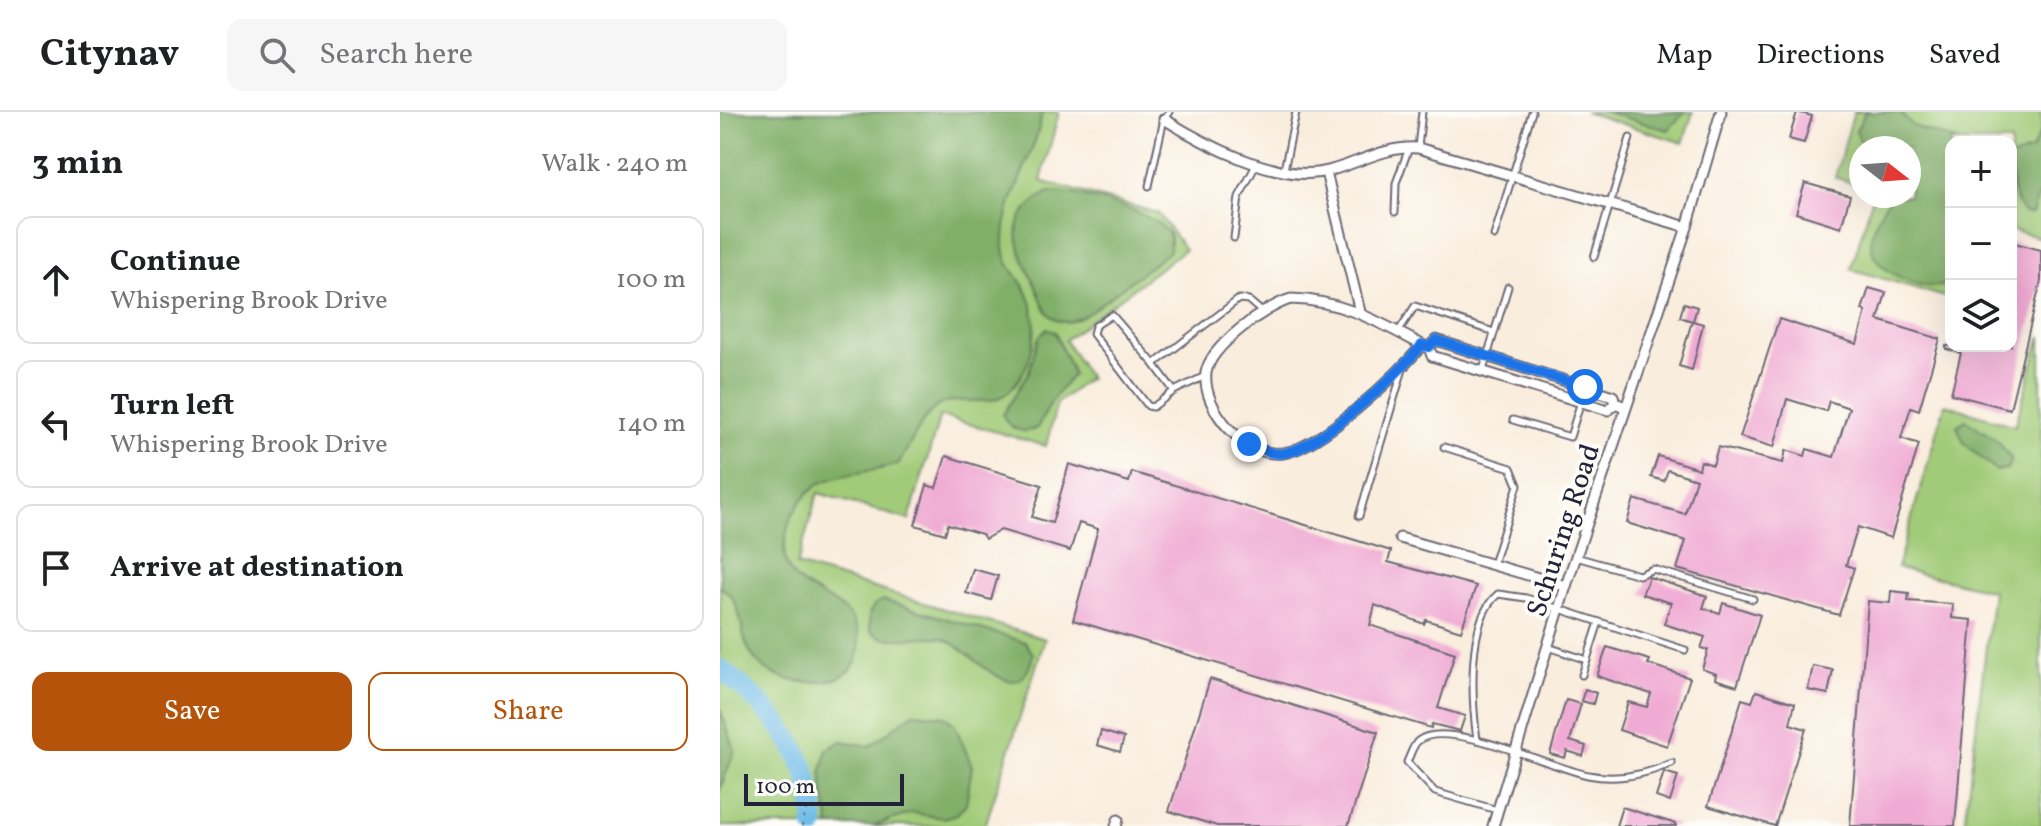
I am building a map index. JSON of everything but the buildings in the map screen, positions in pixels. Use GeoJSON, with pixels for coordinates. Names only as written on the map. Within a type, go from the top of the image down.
{"type":"FeatureCollection","features":[{"type":"Feature","properties":{"kind":"street","name":"Schuring Road"},"geometry":{"type":"LineString","coordinates":[[1493,826],[1620,405],[1687,227],[1721,112]]}},
{"type":"Feature","properties":{"kind":"street"},"geometry":{"type":"LineString","coordinates":[[1166,116],[1212,149],[1284,170],[1326,172],[1381,152],[1414,148],[1512,173],[1687,227]]}},
{"type":"Feature","properties":{"kind":"street"},"geometry":{"type":"LineString","coordinates":[[1326,172],[1360,312]]}},
{"type":"Feature","properties":{"kind":"street"},"geometry":{"type":"LineString","coordinates":[[1360,312],[1312,300],[1291,299],[1273,304],[1241,328],[1208,365],[1206,375],[1212,404],[1234,434],[1267,452],[1278,454],[1299,449],[1326,431],[1404,368],[1426,346],[1436,340],[1613,396],[1620,405],[1608,410],[1432,356],[1426,346],[1360,312]]}},
{"type":"Feature","properties":{"kind":"street"},"geometry":{"type":"LineString","coordinates":[[1400,538],[1566,586]]}},
{"type":"Feature","properties":{"kind":"lane"},"geometry":{"type":"LineString","coordinates":[[1284,170],[1296,112]]}},
{"type":"Feature","properties":{"kind":"lane"},"geometry":{"type":"LineString","coordinates":[[1395,212],[1396,183],[1414,148],[1422,112]]}},
{"type":"Feature","properties":{"kind":"lane"},"geometry":{"type":"LineString","coordinates":[[1494,236],[1532,112]]}},
{"type":"Feature","properties":{"kind":"lane"},"geometry":{"type":"LineString","coordinates":[[1149,186],[1166,116]]}},
{"type":"Feature","properties":{"kind":"lane"},"geometry":{"type":"LineString","coordinates":[[1594,257],[1630,138]]}},
{"type":"Feature","properties":{"kind":"lane"},"geometry":{"type":"LineString","coordinates":[[1234,238],[1239,197],[1257,162]]}},
{"type":"Feature","properties":{"kind":"lane"},"geometry":{"type":"LineString","coordinates":[[1482,371],[1508,287]]}},
{"type":"Feature","properties":{"kind":"lane"},"geometry":{"type":"LineString","coordinates":[[1154,364],[1239,299],[1244,297],[1262,312]]}},
{"type":"Feature","properties":{"kind":"lane"},"geometry":{"type":"LineString","coordinates":[[1398,332],[1415,306],[1494,332]]}},
{"type":"Feature","properties":{"kind":"lane"},"geometry":{"type":"LineString","coordinates":[[1174,391],[1112,315],[1095,326],[1093,334],[1148,406],[1153,407],[1174,391],[1206,375]]}},
{"type":"Feature","properties":{"kind":"lane"},"geometry":{"type":"LineString","coordinates":[[1359,516],[1404,368]]}},
{"type":"Feature","properties":{"kind":"lane"},"geometry":{"type":"LineString","coordinates":[[1513,420],[1570,437],[1585,387]]}},
{"type":"Feature","properties":{"kind":"lane"},"geometry":{"type":"LineString","coordinates":[[1444,447],[1511,468],[1517,475],[1518,485],[1493,565]]}},
{"type":"Feature","properties":{"kind":"lane"},"geometry":{"type":"LineString","coordinates":[[1575,557],[1639,575],[1653,569],[1753,599]]}},
{"type":"Feature","properties":{"kind":"lane"},"geometry":{"type":"LineString","coordinates":[[1477,740],[1472,693],[1486,603],[1498,594],[1526,598],[1685,650]]}},
{"type":"Feature","properties":{"kind":"lane"},"geometry":{"type":"LineString","coordinates":[[1582,675],[1599,622]]}},
{"type":"Feature","properties":{"kind":"lane"},"geometry":{"type":"LineString","coordinates":[[1547,647],[1587,660]]}},
{"type":"Feature","properties":{"kind":"lane"},"geometry":{"type":"LineString","coordinates":[[1498,810],[1435,792],[1407,762],[1417,742],[1433,733],[1477,740],[1590,775],[1628,777],[1672,763]]}},
{"type":"Feature","properties":{"kind":"path"},"geometry":{"type":"LineString","coordinates":[[802,826],[805,810],[824,806]]}},
{"type":"Feature","properties":{"kind":"green space"},"geometry":{"type":"Polygon","coordinates":[[[720,112],[1059,112],[1041,181],[1158,213],[1185,249],[1065,340],[1089,378],[1057,403],[1046,446],[940,416],[909,520],[818,493],[797,565],[1045,639],[985,826],[720,826],[720,112]]]}},
{"type":"Feature","properties":{"kind":"green space"},"geometry":{"type":"Polygon","coordinates":[[[720,112],[1042,112],[1005,229],[1005,254],[1028,294],[1034,319],[1033,345],[1024,370],[1001,397],[982,401],[953,401],[935,408],[924,420],[898,464],[821,483],[805,497],[790,521],[785,543],[786,562],[794,576],[848,614],[857,628],[857,658],[849,671],[835,679],[797,681],[762,667],[747,646],[733,599],[720,587],[720,112]]]}},
{"type":"Feature","properties":{"kind":"green space"},"geometry":{"type":"Polygon","coordinates":[[[1585,112],[1693,112],[1683,143],[1585,112]]]}},
{"type":"Feature","properties":{"kind":"green space"},"geometry":{"type":"Polygon","coordinates":[[[1605,112],[1685,112],[1668,130],[1605,112]]]}},
{"type":"Feature","properties":{"kind":"green space"},"geometry":{"type":"Polygon","coordinates":[[[1854,112],[2041,112],[2041,238],[2017,232],[2017,136],[1945,136],[1945,297],[1851,269],[1869,208],[1921,208],[1921,136],[1849,136],[1849,182],[1835,177],[1854,112]]]}},
{"type":"Feature","properties":{"kind":"green space"},"geometry":{"type":"Polygon","coordinates":[[[1865,112],[1900,112],[1913,126],[1945,137],[1945,285],[1918,284],[1891,273],[1874,255],[1871,245],[1883,208],[1921,208],[1921,136],[1858,136],[1856,131],[1865,112]]]}},
{"type":"Feature","properties":{"kind":"green space"},"geometry":{"type":"Polygon","coordinates":[[[2041,130],[2041,188],[2032,213],[2026,214],[2017,202],[2017,156],[2032,150],[2041,130]]]}},
{"type":"Feature","properties":{"kind":"green space"},"geometry":{"type":"Polygon","coordinates":[[[1049,192],[1096,199],[1149,218],[1170,235],[1170,251],[1089,313],[1071,321],[1054,319],[1044,307],[1023,259],[1017,235],[1024,213],[1049,192]]]}},
{"type":"Feature","properties":{"kind":"green space"},"geometry":{"type":"Polygon","coordinates":[[[1047,328],[1055,332],[1073,374],[1053,399],[1037,428],[1027,431],[1017,429],[1003,415],[1029,371],[1039,337],[1047,328]]]}},
{"type":"Feature","properties":{"kind":"green space"},"geometry":{"type":"Polygon","coordinates":[[[2041,336],[2041,826],[1964,826],[1993,591],[1897,568],[1945,404],[2015,426],[2041,336]]]}},
{"type":"Feature","properties":{"kind":"green space"},"geometry":{"type":"Polygon","coordinates":[[[1966,420],[1998,441],[2011,459],[2007,469],[1996,471],[1964,443],[1957,426],[1966,420]]]}},
{"type":"Feature","properties":{"kind":"green space"},"geometry":{"type":"Polygon","coordinates":[[[883,600],[1025,642],[1033,654],[1026,673],[1017,680],[1005,680],[942,638],[893,639],[876,635],[870,630],[869,614],[874,605],[883,600]]]}},
{"type":"Feature","properties":{"kind":"green space"},"geometry":{"type":"Polygon","coordinates":[[[720,709],[735,750],[720,790],[720,709]]]}},
{"type":"Feature","properties":{"kind":"green space"},"geometry":{"type":"Polygon","coordinates":[[[913,713],[945,716],[955,725],[972,766],[966,804],[957,814],[943,818],[912,813],[873,826],[830,826],[821,774],[827,750],[841,741],[870,746],[913,713]]]}},
{"type":"Feature","properties":{"kind":"waterway"},"geometry":{"type":"LineString","coordinates":[[720,669],[757,700],[788,737],[808,778],[814,826]]}},
{"type":"Feature","properties":{"kind":"route"},"geometry":{"type":"LineString","coordinates":[[1249,444],[1278,454],[1299,449],[1378,390],[1404,368],[1422,345],[1429,347],[1436,340],[1585,387]]}}]}
